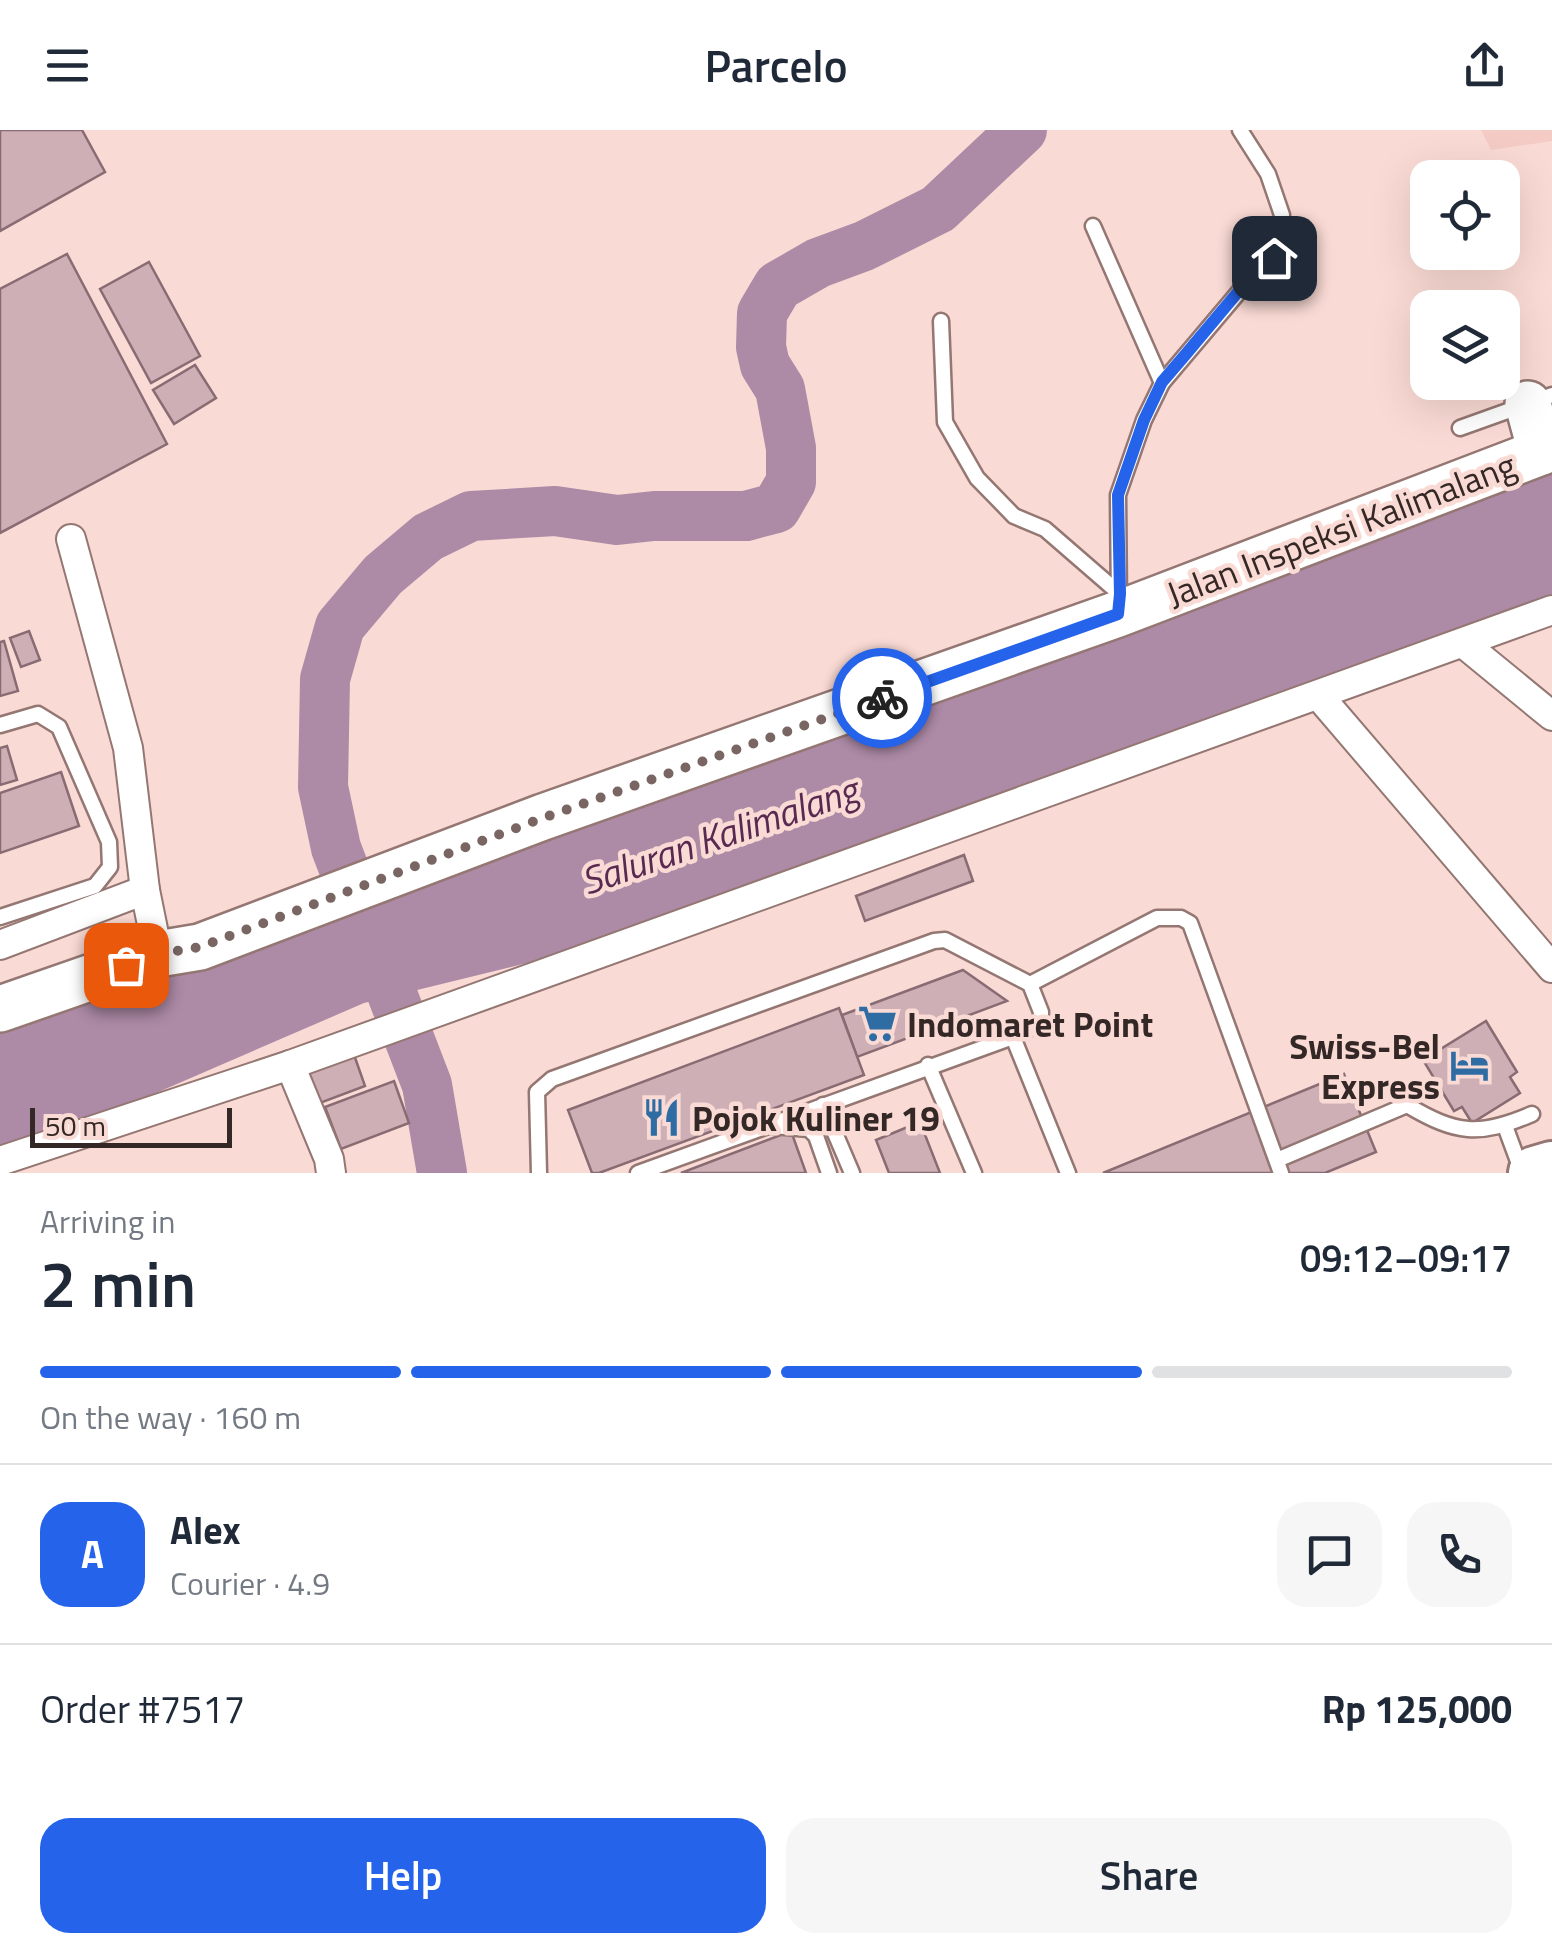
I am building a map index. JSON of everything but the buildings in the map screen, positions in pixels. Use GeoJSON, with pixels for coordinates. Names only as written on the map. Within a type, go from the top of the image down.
{"type":"FeatureCollection","features":[{"type":"Feature","properties":{"kind":"highway"},"geometry":{"type":"LineString","coordinates":[[1534,1173],[1552,1168]]}},
{"type":"Feature","properties":{"kind":"main road"},"geometry":{"type":"LineString","coordinates":[[1540,400],[1547,450]]}},
{"type":"Feature","properties":{"kind":"main road","name":"Jalan Inspeksi Kalimalang"},"geometry":{"type":"LineString","coordinates":[[0,1009],[179,950],[1547,450]]}},
{"type":"Feature","properties":{"kind":"street"},"geometry":{"type":"LineString","coordinates":[[71,539],[128,748],[144,890],[179,950]]}},
{"type":"Feature","properties":{"kind":"street"},"geometry":{"type":"LineString","coordinates":[[0,1161],[290,1065],[1552,610]]}},
{"type":"Feature","properties":{"kind":"street"},"geometry":{"type":"LineString","coordinates":[[1464,643],[1552,716]]}},
{"type":"Feature","properties":{"kind":"street"},"geometry":{"type":"LineString","coordinates":[[1319,696],[1552,968]]}},
{"type":"Feature","properties":{"kind":"street"},"geometry":{"type":"LineString","coordinates":[[0,945],[144,890]]}},
{"type":"Feature","properties":{"kind":"street"},"geometry":{"type":"LineString","coordinates":[[290,1065],[332,1173]]}},
{"type":"Feature","properties":{"kind":"lane"},"geometry":{"type":"LineString","coordinates":[[1119,604],[1118,495],[1144,420],[1162,382],[1248,280],[1274,258],[1282,215],[1268,174],[1240,130]]}},
{"type":"Feature","properties":{"kind":"lane"},"geometry":{"type":"LineString","coordinates":[[1093,226],[1162,382]]}},
{"type":"Feature","properties":{"kind":"lane"},"geometry":{"type":"LineString","coordinates":[[942,321],[945,422],[978,478],[1014,516],[1044,530],[1119,604]]}},
{"type":"Feature","properties":{"kind":"lane"},"geometry":{"type":"LineString","coordinates":[[1460,428],[1540,400]]}},
{"type":"Feature","properties":{"kind":"lane"},"geometry":{"type":"LineString","coordinates":[[0,725],[38,714],[59,727],[109,842],[110,867],[95,886],[0,917]]}},
{"type":"Feature","properties":{"kind":"lane"},"geometry":{"type":"LineString","coordinates":[[1030,984],[1157,918],[1182,918],[1190,923],[1279,1166],[1407,1105],[1459,1129],[1481,1132],[1532,1114]]}},
{"type":"Feature","properties":{"kind":"lane"},"geometry":{"type":"LineString","coordinates":[[538,1173],[537,1092],[552,1079],[934,941],[945,940],[1030,984],[1042,1012],[1040,1019],[1014,1037],[638,1173]]}},
{"type":"Feature","properties":{"kind":"lane"},"geometry":{"type":"LineString","coordinates":[[1014,1037],[1068,1173]]}},
{"type":"Feature","properties":{"kind":"lane"},"geometry":{"type":"LineString","coordinates":[[928,1066],[974,1173]]}},
{"type":"Feature","properties":{"kind":"lane"},"geometry":{"type":"LineString","coordinates":[[824,1104],[852,1173]]}},
{"type":"Feature","properties":{"kind":"lane"},"geometry":{"type":"LineString","coordinates":[[767,1125],[810,1129],[829,1173]]}},
{"type":"Feature","properties":{"kind":"lane"},"geometry":{"type":"LineString","coordinates":[[1505,1126],[1522,1173]]}},
{"type":"Feature","properties":{"kind":"shaded area"},"geometry":{"type":"Polygon","coordinates":[[[1481,130],[1552,130],[1552,141],[1491,150],[1481,130]]]}},
{"type":"Feature","properties":{"kind":"water","name":"Saluran Kalimalang"},"geometry":{"type":"Polygon","coordinates":[[[1552,473],[1552,594],[576,951],[364,1003],[103,1116],[0,1152],[0,1033],[1552,473]]]}},
{"type":"Feature","properties":{"kind":"waterway"},"geometry":{"type":"LineString","coordinates":[[442,1173],[427,1085],[336,848],[323,787],[325,679],[340,626],[383,575],[428,537],[471,516],[555,511],[617,520],[746,516],[776,508],[791,482],[791,448],[780,389],[765,365],[761,347],[762,313],[778,286],[818,263],[864,246],[938,209],[1022,130]]}},
{"type":"Feature","properties":{"kind":"way so far"},"geometry":{"type":"LineString","coordinates":[[126,965],[158,954],[200,947],[543,818],[882,698]]}},
{"type":"Feature","properties":{"kind":"place","name":"Indomaret Point"},"geometry":{"type":"Point","coordinates":[877,1024]}},
{"type":"Feature","properties":{"kind":"place","name":"Swiss-Bel Express"},"geometry":{"type":"Point","coordinates":[1470,1066]}},
{"type":"Feature","properties":{"kind":"place","name":"Pojok Kuliner 19"},"geometry":{"type":"Point","coordinates":[662,1118]}},
{"type":"Feature","properties":{"kind":"route"},"geometry":{"type":"LineString","coordinates":[[882,698],[1118,614],[1118,495],[1144,420],[1162,382],[1248,280],[1274,258]]}}]}
